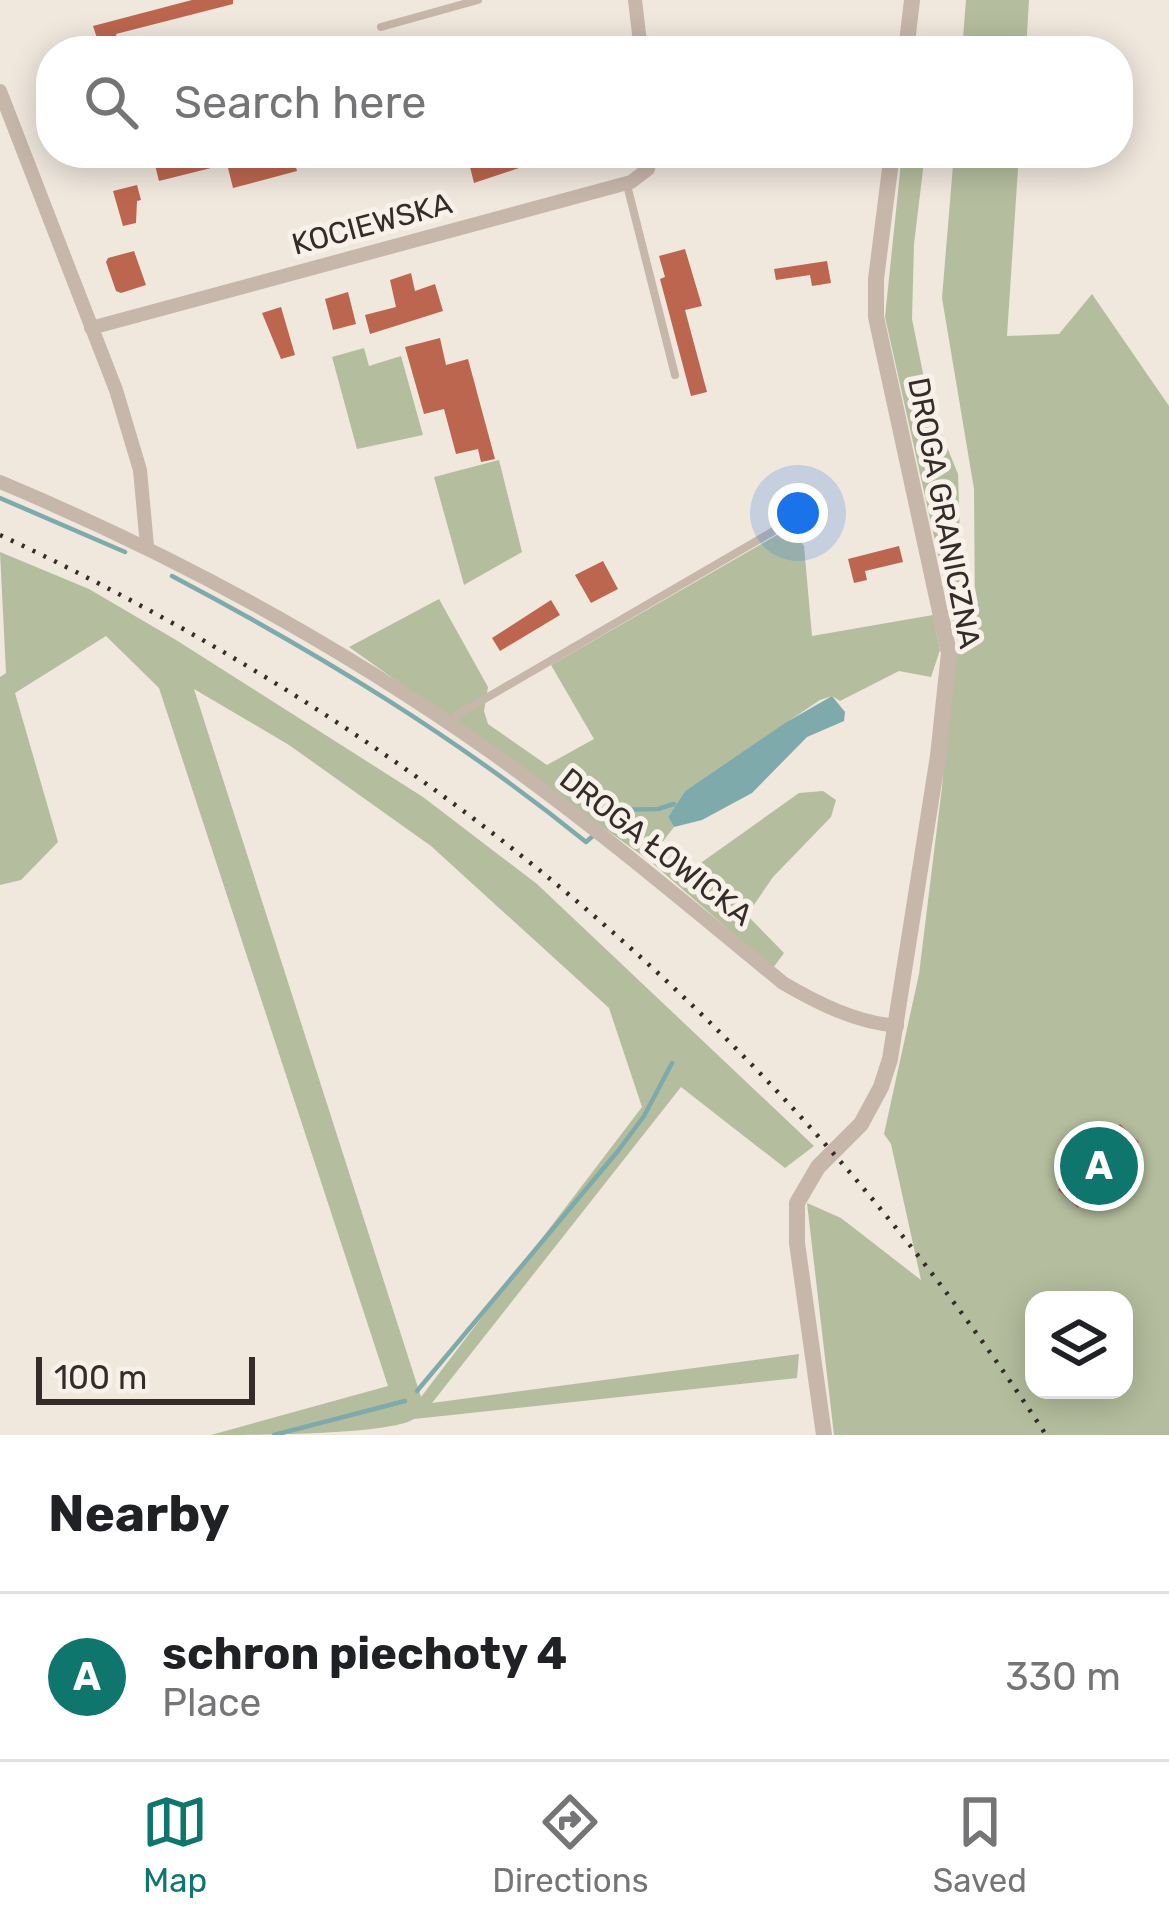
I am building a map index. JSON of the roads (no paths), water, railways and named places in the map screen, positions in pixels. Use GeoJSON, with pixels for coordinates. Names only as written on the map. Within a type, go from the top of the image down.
{"type":"FeatureCollection","features":[{"type":"Feature","properties":{"kind":"street"},"geometry":{"type":"LineString","coordinates":[[635,0],[639,36]]}},
{"type":"Feature","properties":{"kind":"street"},"geometry":{"type":"LineString","coordinates":[[908,36],[912,0]]}},
{"type":"Feature","properties":{"kind":"street"},"geometry":{"type":"LineString","coordinates":[[0,92],[140,470],[147,547]]}},
{"type":"Feature","properties":{"kind":"street"},"geometry":{"type":"LineString","coordinates":[[627,183],[648,168]]}},
{"type":"Feature","properties":{"kind":"street","name":"DROGA GRANICZNA"},"geometry":{"type":"LineString","coordinates":[[890,168],[876,317],[949,653],[897,1026]]}},
{"type":"Feature","properties":{"kind":"street","name":"KOCIEWSKA"},"geometry":{"type":"LineString","coordinates":[[91,328],[627,183]]}},
{"type":"Feature","properties":{"kind":"street","name":"DROGA ŁOWICKA"},"geometry":{"type":"LineString","coordinates":[[0,482],[213,580],[449,725],[664,885],[783,983],[867,1023],[897,1026]]}},
{"type":"Feature","properties":{"kind":"street"},"geometry":{"type":"LineString","coordinates":[[824,1435],[797,1243],[797,1203],[806,1182],[860,1124],[881,1087],[897,1026]]}},
{"type":"Feature","properties":{"kind":"lane"},"geometry":{"type":"LineString","coordinates":[[381,27],[478,0]]}},
{"type":"Feature","properties":{"kind":"lane"},"geometry":{"type":"LineString","coordinates":[[627,183],[675,375]]}},
{"type":"Feature","properties":{"kind":"lane"},"geometry":{"type":"LineString","coordinates":[[449,725],[457,715],[777,529]]}},
{"type":"Feature","properties":{"kind":"water"},"geometry":{"type":"Polygon","coordinates":[[[832,696],[845,712],[844,721],[807,737],[752,793],[702,820],[674,827],[668,817],[685,791],[832,696]]]}},
{"type":"Feature","properties":{"kind":"waterway"},"geometry":{"type":"LineString","coordinates":[[0,498],[125,552]]}},
{"type":"Feature","properties":{"kind":"waterway"},"geometry":{"type":"LineString","coordinates":[[172,576],[386,699],[488,767],[586,842],[594,835]]}},
{"type":"Feature","properties":{"kind":"waterway"},"geometry":{"type":"LineString","coordinates":[[606,820],[613,810],[674,804]]}},
{"type":"Feature","properties":{"kind":"waterway"},"geometry":{"type":"LineString","coordinates":[[417,1391],[618,1151],[644,1116],[672,1063]]}},
{"type":"Feature","properties":{"kind":"waterway"},"geometry":{"type":"LineString","coordinates":[[274,1435],[405,1401]]}},
{"type":"Feature","properties":{"kind":"railway"},"geometry":{"type":"LineString","coordinates":[[0,535],[158,615],[309,704],[452,803],[587,910],[714,1027],[833,1153],[944,1289],[1046,1435]]}},
{"type":"Feature","properties":{"kind":"place","name":"schron piechoty 4"},"geometry":{"type":"Point","coordinates":[1099,1166]}}]}
